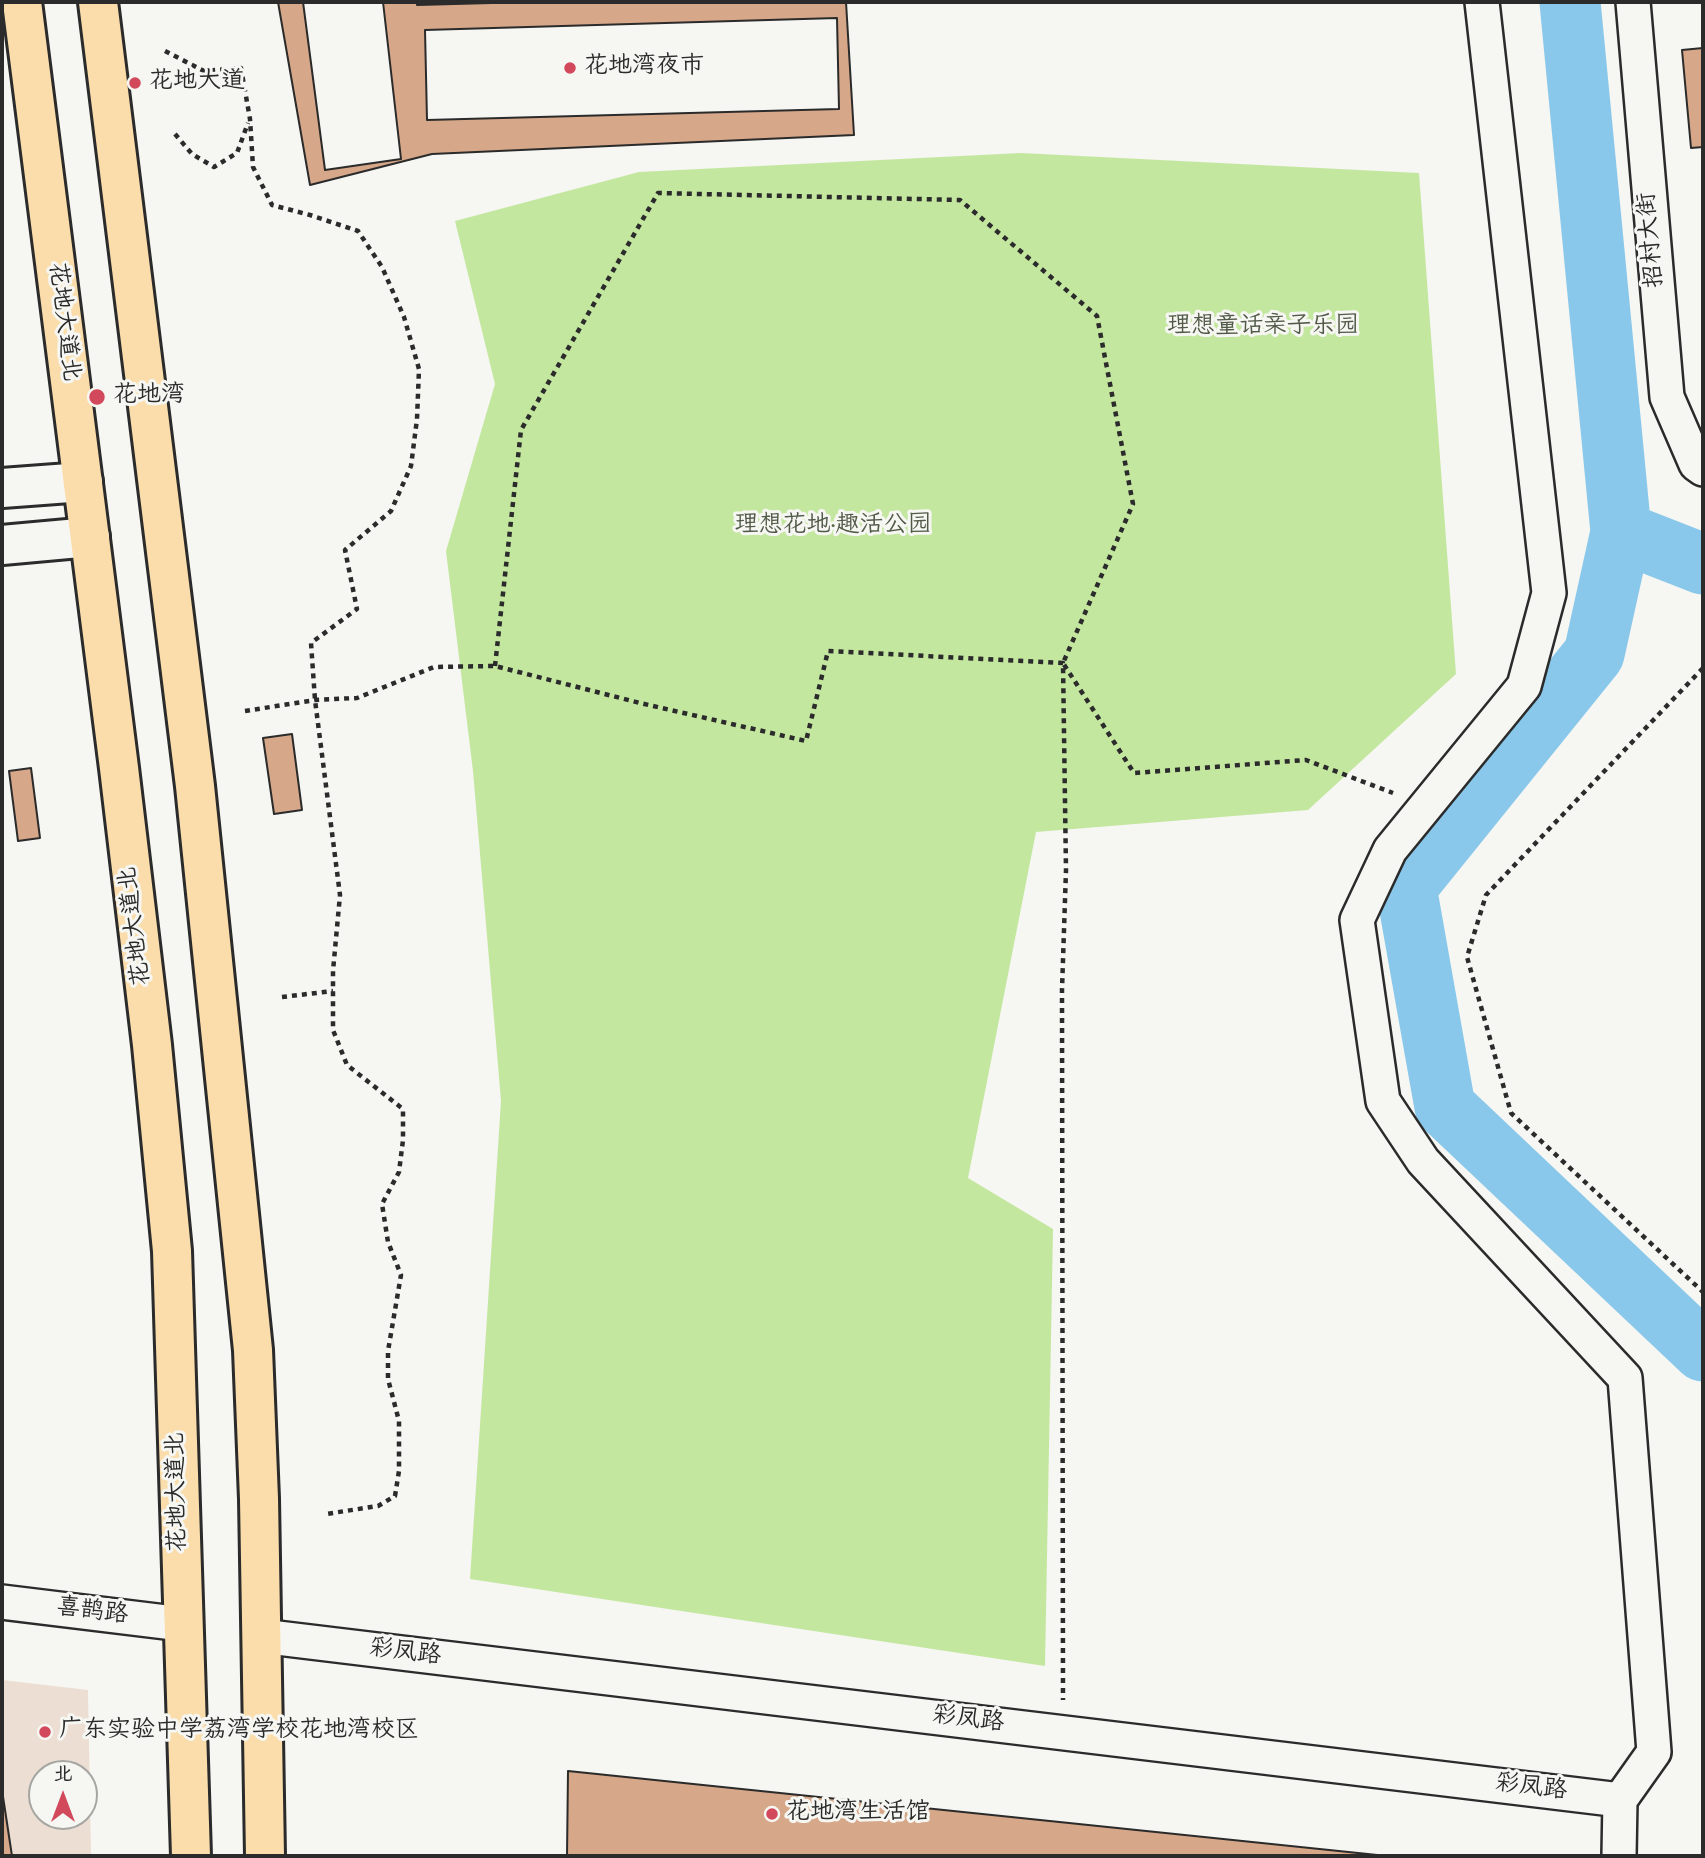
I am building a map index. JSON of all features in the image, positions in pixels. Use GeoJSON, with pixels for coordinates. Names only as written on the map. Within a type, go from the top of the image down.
{"type":"FeatureCollection","features":[{"type":"Feature","properties":{"kind":"main road","name":"花地大道北"},"geometry":{"type":"LineString","coordinates":[[22,2],[150,1032],[172,1251],[191,1856]]}},
{"type":"Feature","properties":{"kind":"main road"},"geometry":{"type":"LineString","coordinates":[[97,2],[195,786],[253,1350],[259,1500],[265,1856]]}},
{"type":"Feature","properties":{"kind":"street"},"geometry":{"type":"LineString","coordinates":[[1482,2],[1549,593],[1524,686],[1390,850],[1357,920],[1383,1101],[1423,1161],[1625,1378],[1654,1752],[1620,1800],[1619,1856]]}},
{"type":"Feature","properties":{"kind":"street","name":"招村大街"},"geometry":{"type":"LineString","coordinates":[[1633,2],[1667,397],[1696,464],[1703,469]]}},
{"type":"Feature","properties":{"kind":"street"},"geometry":{"type":"LineString","coordinates":[[2,488],[83,482]]}},
{"type":"Feature","properties":{"kind":"street"},"geometry":{"type":"LineString","coordinates":[[2,545],[90,537]]}},
{"type":"Feature","properties":{"kind":"street","name":"喜鹊路"},"geometry":{"type":"LineString","coordinates":[[2,1602],[182,1624]]}},
{"type":"Feature","properties":{"kind":"street","name":"彩凤路"},"geometry":{"type":"LineString","coordinates":[[261,1636],[1620,1800]]}},
{"type":"Feature","properties":{"kind":"path"},"geometry":{"type":"LineString","coordinates":[[165,51],[204,71],[241,68],[250,119],[253,167],[272,205],[358,231],[382,267],[404,317],[419,369],[417,419],[411,466],[391,511],[345,550],[357,609],[311,643],[315,700],[340,895],[333,971],[333,1030],[347,1065],[403,1109],[400,1172],[382,1204],[388,1242],[401,1275],[388,1351],[388,1379],[400,1421],[399,1471],[395,1496],[378,1506],[326,1514]]}},
{"type":"Feature","properties":{"kind":"path"},"geometry":{"type":"LineString","coordinates":[[175,134],[192,154],[214,167],[237,153],[250,119]]}},
{"type":"Feature","properties":{"kind":"path"},"geometry":{"type":"LineString","coordinates":[[495,666],[521,430],[658,193],[960,200],[1097,316],[1133,504],[1063,663],[1066,870],[1062,990],[1063,1701]]}},
{"type":"Feature","properties":{"kind":"path"},"geometry":{"type":"LineString","coordinates":[[246,711],[315,700],[357,698],[434,667],[495,666],[806,741],[828,651],[1063,663]]}},
{"type":"Feature","properties":{"kind":"path"},"geometry":{"type":"LineString","coordinates":[[1063,663],[1134,773],[1306,760],[1426,806]]}},
{"type":"Feature","properties":{"kind":"path"},"geometry":{"type":"LineString","coordinates":[[1703,668],[1486,895],[1467,957],[1511,1113],[1703,1293]]}},
{"type":"Feature","properties":{"kind":"path"},"geometry":{"type":"LineString","coordinates":[[282,997],[333,991]]}},
{"type":"Feature","properties":{"kind":"shaded area","name":"广东实验中学荔湾学校花地湾校区"},"geometry":{"type":"Polygon","coordinates":[[[2,1680],[88,1690],[89,1760],[28,1760],[28,1830],[91,1830],[91,1856],[2,1856],[2,1680]]]}},
{"type":"Feature","properties":{"kind":"green space","name":"理想花地·趣活公园"},"geometry":{"type":"Polygon","coordinates":[[[1021,153],[1419,173],[1456,674],[1308,810],[1036,832],[968,1178],[1053,1229],[1045,1666],[470,1579],[501,1101],[473,771],[446,551],[495,384],[455,221],[639,172],[1021,153]]]}},
{"type":"Feature","properties":{"kind":"building","name":"花地湾夜市"},"geometry":{"type":"Polygon","coordinates":[[[278,2],[846,2],[854,135],[432,154],[310,185],[278,2]]]}},
{"type":"Feature","properties":{"kind":"building"},"geometry":{"type":"Polygon","coordinates":[[[303,2],[383,2],[401,159],[325,170],[303,2]]]}},
{"type":"Feature","properties":{"kind":"building"},"geometry":{"type":"Polygon","coordinates":[[[417,2],[529,2],[417,5],[417,2]]]}},
{"type":"Feature","properties":{"kind":"building"},"geometry":{"type":"Polygon","coordinates":[[[837,18],[839,109],[427,120],[425,30],[837,18]]]}},
{"type":"Feature","properties":{"kind":"building"},"geometry":{"type":"Polygon","coordinates":[[[1703,48],[1703,147],[1691,148],[1682,50],[1703,48]]]}},
{"type":"Feature","properties":{"kind":"building"},"geometry":{"type":"Polygon","coordinates":[[[292,734],[302,810],[274,814],[263,738],[292,734]]]}},
{"type":"Feature","properties":{"kind":"building"},"geometry":{"type":"Polygon","coordinates":[[[31,768],[40,838],[18,841],[9,771],[31,768]]]}},
{"type":"Feature","properties":{"kind":"building","name":"花地湾生活馆"},"geometry":{"type":"Polygon","coordinates":[[[568,1771],[1387,1856],[567,1856],[568,1771]]]}},
{"type":"Feature","properties":{"kind":"building"},"geometry":{"type":"Polygon","coordinates":[[[2,1790],[12,1856],[2,1856],[2,1790]]]}},
{"type":"Feature","properties":{"kind":"waterway"},"geometry":{"type":"LineString","coordinates":[[1570,2],[1621,532],[1594,654],[1406,887],[1445,1107],[1703,1351]]}},
{"type":"Feature","properties":{"kind":"waterway"},"geometry":{"type":"LineString","coordinates":[[1621,532],[1703,564]]}},
{"type":"Feature","properties":{"kind":"place","name":"花地湾夜市"},"geometry":{"type":"Point","coordinates":[570,68]}},
{"type":"Feature","properties":{"kind":"place","name":"花地大道"},"geometry":{"type":"Point","coordinates":[135,83]}},
{"type":"Feature","properties":{"kind":"place","name":"花地湾"},"geometry":{"type":"Point","coordinates":[97,397]}},
{"type":"Feature","properties":{"kind":"place","name":"广东实验中学荔湾学校花地湾校区"},"geometry":{"type":"Point","coordinates":[45,1732]}},
{"type":"Feature","properties":{"kind":"place","name":"花地湾生活馆"},"geometry":{"type":"Point","coordinates":[772,1814]}},
{"type":"Feature","properties":{"kind":"park label","name":"理想童话亲子乐园"},"geometry":{"type":"Point","coordinates":[1263,328]}}]}
